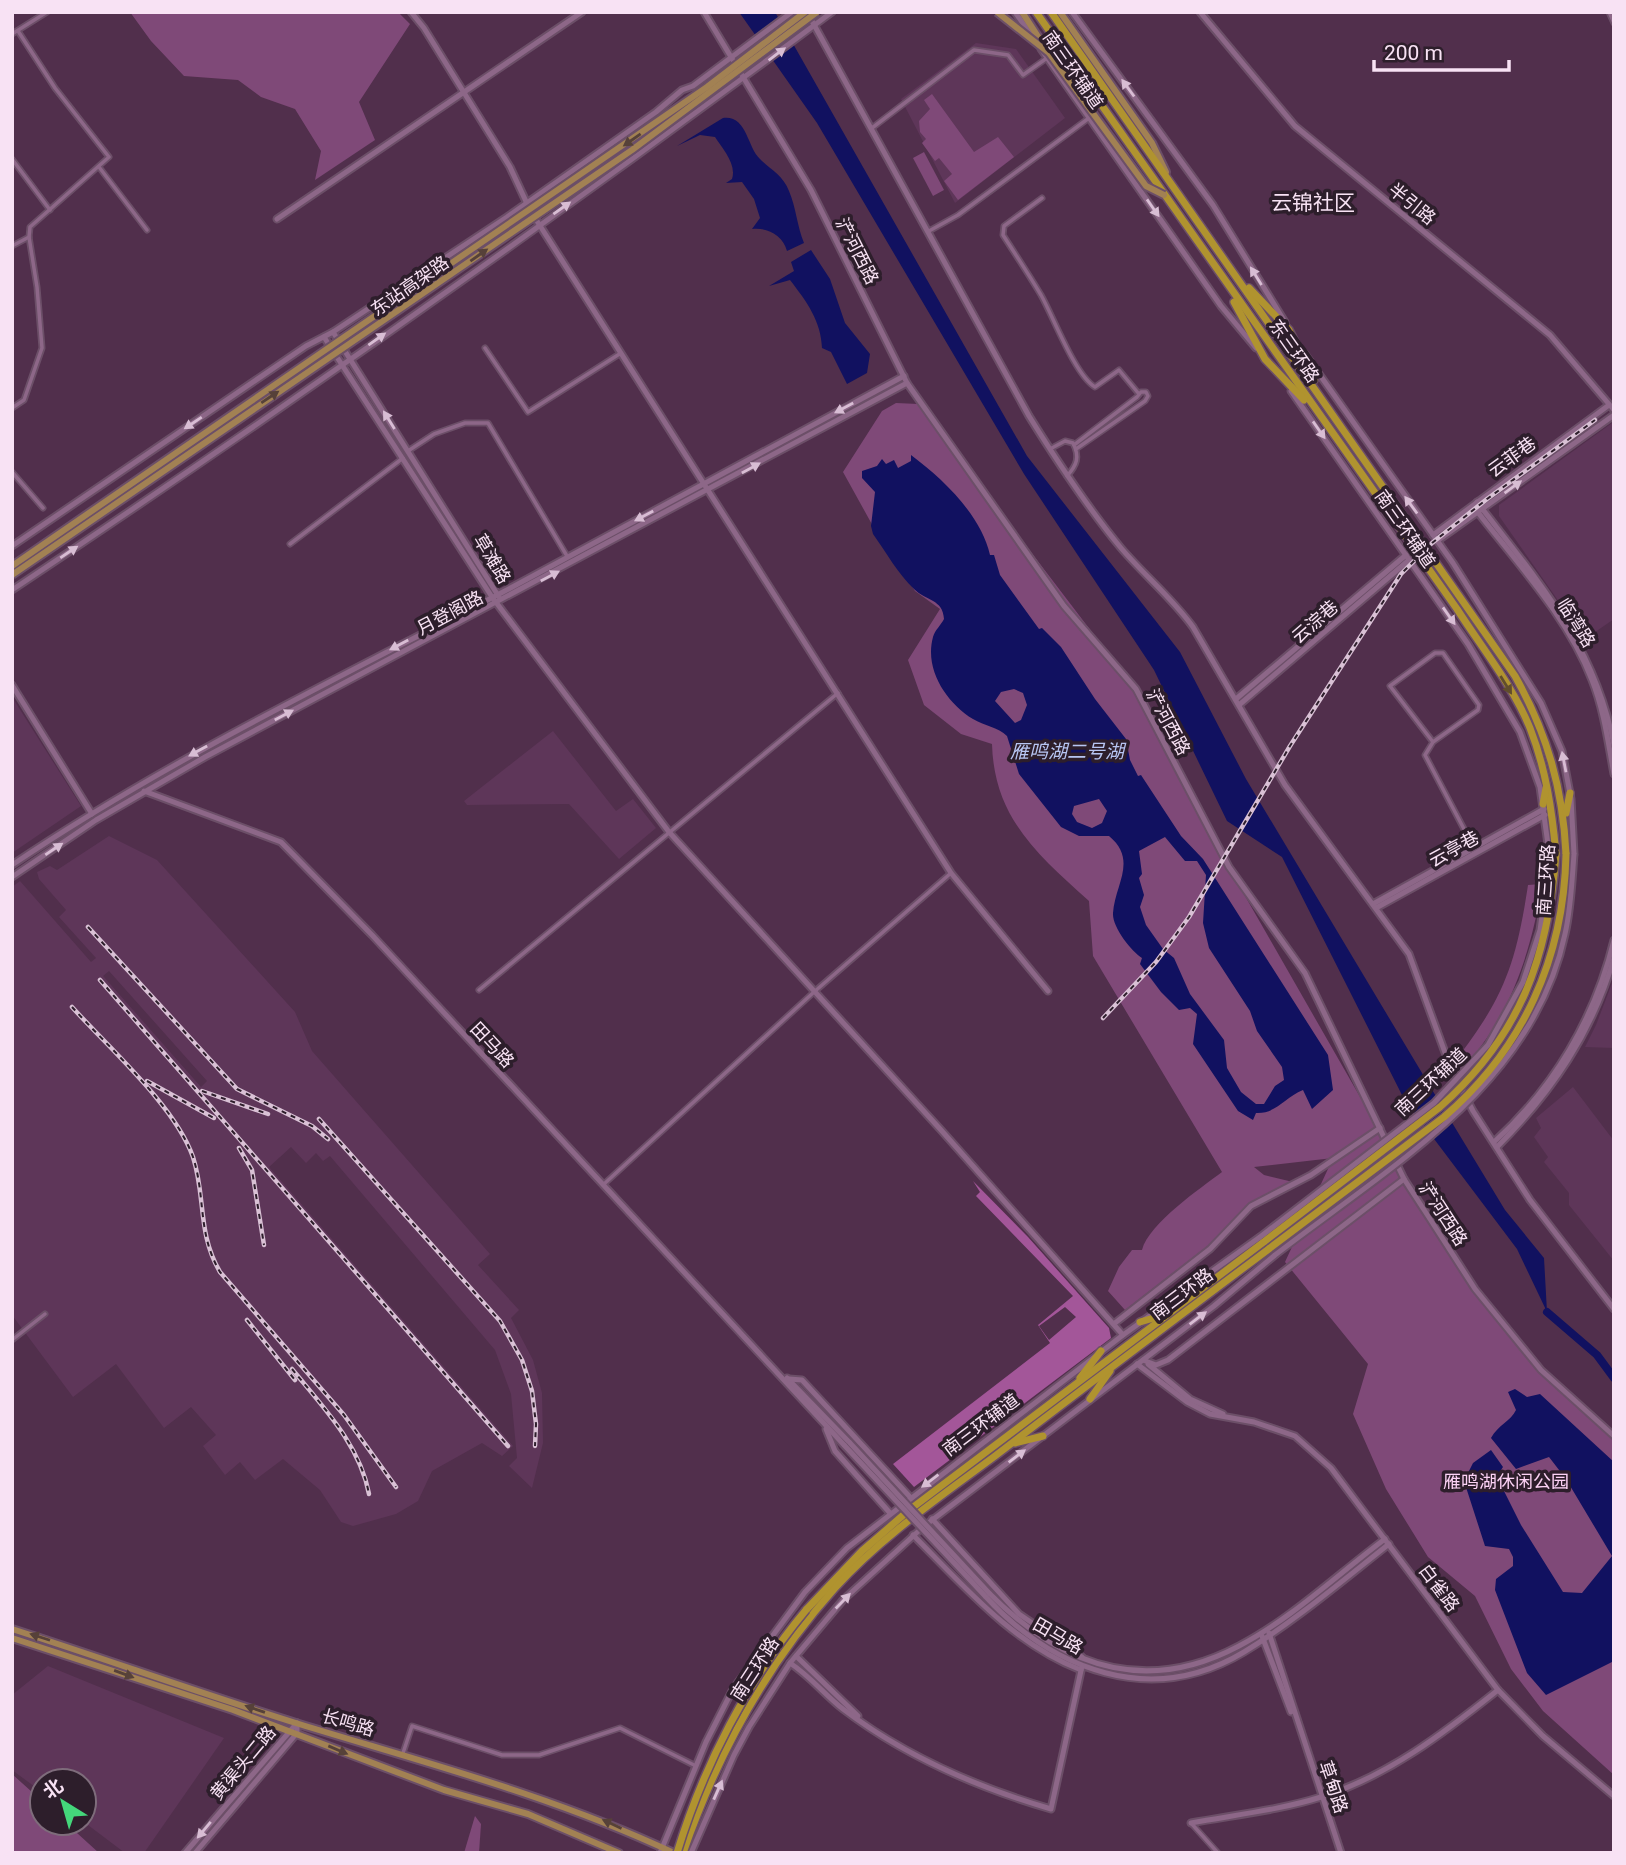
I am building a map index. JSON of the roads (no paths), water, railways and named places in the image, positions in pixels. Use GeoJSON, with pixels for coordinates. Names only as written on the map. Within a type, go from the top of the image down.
{"type":"FeatureCollection","features":[{"type":"Feature","properties":{"kind":"highway","name":"东三环路"},"geometry":{"type":"LineString","coordinates":[[1036,12],[1457,609],[1522,711]]}},
{"type":"Feature","properties":{"kind":"highway","name":"东三环路"},"geometry":{"type":"LineString","coordinates":[[1056,15],[1515,676],[1535,712]]}},
{"type":"Feature","properties":{"kind":"highway"},"geometry":{"type":"LineString","coordinates":[[1201,248],[1265,359],[1321,417]]}},
{"type":"Feature","properties":{"kind":"highway"},"geometry":{"type":"LineString","coordinates":[[1235,274],[1289,330],[1334,414]]}},
{"type":"Feature","properties":{"kind":"highway","name":"南三环路"},"geometry":{"type":"LineString","coordinates":[[683,1853],[730,1739],[809,1612],[868,1556],[1114,1366],[1440,1107],[1460,1089],[1495,1047],[1522,1004],[1545,942],[1553,856],[1547,784],[1522,711]]}},
{"type":"Feature","properties":{"kind":"highway","name":"南三环路"},"geometry":{"type":"LineString","coordinates":[[675,1853],[719,1746],[776,1649],[862,1551],[908,1511],[1168,1314],[1444,1117],[1468,1096],[1507,1049],[1549,966],[1559,932],[1570,854],[1557,777],[1535,712]]}},
{"type":"Feature","properties":{"kind":"highway"},"geometry":{"type":"LineString","coordinates":[[1544,809],[1547,784]]}},
{"type":"Feature","properties":{"kind":"highway"},"geometry":{"type":"LineString","coordinates":[[1564,824],[1570,793]]}},
{"type":"Feature","properties":{"kind":"highway"},"geometry":{"type":"LineString","coordinates":[[1140,1322],[1168,1314]]}},
{"type":"Feature","properties":{"kind":"highway"},"geometry":{"type":"LineString","coordinates":[[1074,1386],[1101,1351]]}},
{"type":"Feature","properties":{"kind":"highway"},"geometry":{"type":"LineString","coordinates":[[1090,1399],[1114,1366]]}},
{"type":"Feature","properties":{"kind":"highway"},"geometry":{"type":"LineString","coordinates":[[1011,1444],[1043,1436]]}},
{"type":"Feature","properties":{"kind":"main road"},"geometry":{"type":"LineString","coordinates":[[997,12],[1048,55]]}},
{"type":"Feature","properties":{"kind":"main road"},"geometry":{"type":"LineString","coordinates":[[1022,12],[1048,55],[1146,186],[1164,195]]}},
{"type":"Feature","properties":{"kind":"main road","name":"东站高架路"},"geometry":{"type":"LineString","coordinates":[[12,566],[813,13]]}},
{"type":"Feature","properties":{"kind":"main road","name":"东站高架路"},"geometry":{"type":"LineString","coordinates":[[12,575],[632,150],[813,13]]}},
{"type":"Feature","properties":{"kind":"main road","name":"长鸣路"},"geometry":{"type":"LineString","coordinates":[[12,1629],[297,1723],[403,1753],[563,1805],[661,1850],[675,1853]]}},
{"type":"Feature","properties":{"kind":"main road","name":"长鸣路"},"geometry":{"type":"LineString","coordinates":[[12,1638],[289,1730],[389,1771],[528,1814],[619,1853]]}},
{"type":"Feature","properties":{"kind":"street"},"geometry":{"type":"LineString","coordinates":[[12,34],[47,12]]}},
{"type":"Feature","properties":{"kind":"street"},"geometry":{"type":"LineString","coordinates":[[411,12],[510,167],[526,203],[705,483],[708,492],[839,692],[951,873],[1048,991]]}},
{"type":"Feature","properties":{"kind":"street"},"geometry":{"type":"LineString","coordinates":[[277,219],[582,12]]}},
{"type":"Feature","properties":{"kind":"street","name":"浐河西路"},"geometry":{"type":"LineString","coordinates":[[704,12],[734,56],[811,190],[907,383],[1064,606],[1136,690],[1229,867],[1306,973],[1404,1179],[1475,1289],[1541,1370],[1614,1436]]}},
{"type":"Feature","properties":{"kind":"street"},"geometry":{"type":"LineString","coordinates":[[12,590],[256,426],[832,12]]}},
{"type":"Feature","properties":{"kind":"street","name":"南三环辅道"},"geometry":{"type":"LineString","coordinates":[[1015,12],[1048,55],[1221,306],[1294,394],[1483,667],[1521,732],[1544,809],[1553,856]]}},
{"type":"Feature","properties":{"kind":"street","name":"南三环辅道"},"geometry":{"type":"LineString","coordinates":[[1072,12],[1213,205],[1318,377],[1435,538],[1541,703],[1562,751],[1570,793],[1570,854]]}},
{"type":"Feature","properties":{"kind":"street","name":"半引路"},"geometry":{"type":"LineString","coordinates":[[1199,12],[1295,126],[1550,335],[1612,410]]}},
{"type":"Feature","properties":{"kind":"street"},"geometry":{"type":"LineString","coordinates":[[1609,12],[1614,23]]}},
{"type":"Feature","properties":{"kind":"street"},"geometry":{"type":"LineString","coordinates":[[12,546],[306,346],[334,332],[526,203],[791,13]]}},
{"type":"Feature","properties":{"kind":"street"},"geometry":{"type":"LineString","coordinates":[[813,13],[815,25],[1050,449],[1121,547],[1180,608],[1285,785],[1409,954],[1451,1069],[1530,1200],[1614,1309]]}},
{"type":"Feature","properties":{"kind":"street"},"geometry":{"type":"LineString","coordinates":[[12,408],[24,400],[42,348],[30,227],[110,157],[55,88],[18,31]]}},
{"type":"Feature","properties":{"kind":"street"},"geometry":{"type":"LineString","coordinates":[[872,128],[974,50],[1008,55],[1023,75],[1048,55]]}},
{"type":"Feature","properties":{"kind":"street"},"geometry":{"type":"LineString","coordinates":[[929,231],[958,215],[1089,118]]}},
{"type":"Feature","properties":{"kind":"street"},"geometry":{"type":"LineString","coordinates":[[12,159],[50,210]]}},
{"type":"Feature","properties":{"kind":"street"},"geometry":{"type":"LineString","coordinates":[[99,167],[146,230]]}},
{"type":"Feature","properties":{"kind":"street"},"geometry":{"type":"LineString","coordinates":[[1042,198],[1004,226],[1003,235],[1040,293],[1076,365],[1090,384],[1096,387],[1119,370],[1139,394]]}},
{"type":"Feature","properties":{"kind":"street"},"geometry":{"type":"LineString","coordinates":[[12,246],[29,237]]}},
{"type":"Feature","properties":{"kind":"street","name":"草滩路"},"geometry":{"type":"LineString","coordinates":[[334,332],[496,595],[498,603]]}},
{"type":"Feature","properties":{"kind":"street","name":"草滩路"},"geometry":{"type":"LineString","coordinates":[[324,337],[496,595]]}},
{"type":"Feature","properties":{"kind":"street"},"geometry":{"type":"LineString","coordinates":[[485,348],[528,412],[622,352]]}},
{"type":"Feature","properties":{"kind":"street","name":"月登阁路"},"geometry":{"type":"LineString","coordinates":[[12,865],[91,813],[199,750],[568,557],[904,376]]}},
{"type":"Feature","properties":{"kind":"street","name":"月登阁路"},"geometry":{"type":"LineString","coordinates":[[12,877],[144,791],[708,492],[907,383]]}},
{"type":"Feature","properties":{"kind":"street"},"geometry":{"type":"LineString","coordinates":[[1146,392],[1148,396],[1075,447],[1139,394],[1146,392]]}},
{"type":"Feature","properties":{"kind":"street","name":"云菲巷"},"geometry":{"type":"LineString","coordinates":[[1435,538],[1612,410]]}},
{"type":"Feature","properties":{"kind":"street","name":"云菲巷"},"geometry":{"type":"LineString","coordinates":[[1477,507],[1612,410]]}},
{"type":"Feature","properties":{"kind":"street"},"geometry":{"type":"LineString","coordinates":[[408,451],[434,434],[465,423],[488,423],[568,557]]}},
{"type":"Feature","properties":{"kind":"street"},"geometry":{"type":"LineString","coordinates":[[1050,449],[1065,441],[1075,447]]}},
{"type":"Feature","properties":{"kind":"street"},"geometry":{"type":"LineString","coordinates":[[1067,476],[1076,466],[1075,447]]}},
{"type":"Feature","properties":{"kind":"street"},"geometry":{"type":"LineString","coordinates":[[290,544],[403,458]]}},
{"type":"Feature","properties":{"kind":"street"},"geometry":{"type":"LineString","coordinates":[[12,472],[43,508]]}},
{"type":"Feature","properties":{"kind":"street","name":"临湾路"},"geometry":{"type":"LineString","coordinates":[[1477,507],[1577,638],[1602,695],[1614,745]]}},
{"type":"Feature","properties":{"kind":"street","name":"临湾路"},"geometry":{"type":"LineString","coordinates":[[1477,507],[1550,606],[1581,657],[1600,704],[1614,774]]}},
{"type":"Feature","properties":{"kind":"street","name":"云淙巷"},"geometry":{"type":"LineString","coordinates":[[1237,702],[1408,557]]}},
{"type":"Feature","properties":{"kind":"street"},"geometry":{"type":"LineString","coordinates":[[498,603],[668,832],[1115,1323],[1123,1335]]}},
{"type":"Feature","properties":{"kind":"street"},"geometry":{"type":"LineString","coordinates":[[1433,742],[1390,686],[1435,653],[1443,653],[1479,705],[1479,710],[1433,742],[1425,755],[1474,848]]}},
{"type":"Feature","properties":{"kind":"street"},"geometry":{"type":"LineString","coordinates":[[12,685],[96,820]]}},
{"type":"Feature","properties":{"kind":"street"},"geometry":{"type":"LineString","coordinates":[[479,990],[839,692]]}},
{"type":"Feature","properties":{"kind":"street","name":"田马路"},"geometry":{"type":"LineString","coordinates":[[144,791],[281,842],[372,935],[825,1426],[848,1445]]}},
{"type":"Feature","properties":{"kind":"street"},"geometry":{"type":"LineString","coordinates":[[1374,906],[1544,809]]}},
{"type":"Feature","properties":{"kind":"street","name":"云亭巷"},"geometry":{"type":"LineString","coordinates":[[1374,906],[1544,809]]}},
{"type":"Feature","properties":{"kind":"street"},"geometry":{"type":"LineString","coordinates":[[602,1185],[814,992],[951,873]]}},
{"type":"Feature","properties":{"kind":"street"},"geometry":{"type":"LineString","coordinates":[[1496,1144],[1534,1101],[1567,1055],[1592,1007],[1614,940]]}},
{"type":"Feature","properties":{"kind":"street"},"geometry":{"type":"LineString","coordinates":[[1496,1144],[1545,1096],[1576,1050],[1600,999],[1614,958]]}},
{"type":"Feature","properties":{"kind":"street"},"geometry":{"type":"LineString","coordinates":[[1115,1323],[1210,1249],[1251,1206],[1311,1175],[1380,1128]]}},
{"type":"Feature","properties":{"kind":"street"},"geometry":{"type":"LineString","coordinates":[[1140,1362],[1156,1365],[1168,1360],[1404,1179]]}},
{"type":"Feature","properties":{"kind":"street"},"geometry":{"type":"LineString","coordinates":[[691,1853],[734,1755],[790,1663],[843,1600],[913,1535],[1140,1362],[1267,1245]]}},
{"type":"Feature","properties":{"kind":"street","name":"南三环辅道"},"geometry":{"type":"LineString","coordinates":[[661,1850],[696,1766],[733,1689],[805,1592],[847,1548],[1140,1322],[1267,1245]]}},
{"type":"Feature","properties":{"kind":"street"},"geometry":{"type":"LineString","coordinates":[[12,1340],[45,1314]]}},
{"type":"Feature","properties":{"kind":"street","name":"白雀路"},"geometry":{"type":"LineString","coordinates":[[1140,1362],[1187,1402],[1210,1414],[1276,1428],[1312,1449],[1331,1468],[1498,1690],[1543,1736],[1614,1796]]}},
{"type":"Feature","properties":{"kind":"street","name":"田马路"},"geometry":{"type":"LineString","coordinates":[[780,1376],[789,1379],[1018,1629],[1082,1668],[1128,1679],[1166,1678],[1241,1654],[1387,1542]]}},
{"type":"Feature","properties":{"kind":"street"},"geometry":{"type":"LineString","coordinates":[[789,1379],[802,1380],[910,1497]]}},
{"type":"Feature","properties":{"kind":"street"},"geometry":{"type":"LineString","coordinates":[[825,1426],[835,1451],[890,1513]]}},
{"type":"Feature","properties":{"kind":"street"},"geometry":{"type":"LineString","coordinates":[[932,1520],[1019,1614],[1090,1663]]}},
{"type":"Feature","properties":{"kind":"street"},"geometry":{"type":"LineString","coordinates":[[790,1663],[866,1724],[904,1749],[954,1775],[1008,1798],[1051,1809],[1082,1668],[1053,1659],[1004,1626],[913,1535]]}},
{"type":"Feature","properties":{"kind":"street","name":"田马路"},"geometry":{"type":"LineString","coordinates":[[987,1595],[1017,1622],[1090,1663],[1126,1671],[1164,1671],[1197,1664],[1239,1646],[1387,1542]]}},
{"type":"Feature","properties":{"kind":"street"},"geometry":{"type":"LineString","coordinates":[[1267,1627],[1299,1731]]}},
{"type":"Feature","properties":{"kind":"street"},"geometry":{"type":"LineString","coordinates":[[1261,1632],[1299,1731]]}},
{"type":"Feature","properties":{"kind":"street"},"geometry":{"type":"LineString","coordinates":[[796,1656],[866,1724]]}},
{"type":"Feature","properties":{"kind":"street"},"geometry":{"type":"LineString","coordinates":[[1191,1823],[1320,1797],[1384,1770],[1431,1742],[1498,1690]]}},
{"type":"Feature","properties":{"kind":"street","name":"黄渠头二路"},"geometry":{"type":"LineString","coordinates":[[185,1853],[297,1723]]}},
{"type":"Feature","properties":{"kind":"street","name":"黄渠头二路"},"geometry":{"type":"LineString","coordinates":[[195,1853],[297,1733],[297,1723]]}},
{"type":"Feature","properties":{"kind":"street"},"geometry":{"type":"LineString","coordinates":[[403,1753],[412,1726],[502,1755],[539,1755],[620,1728],[696,1766]]}},
{"type":"Feature","properties":{"kind":"street","name":"草甸路"},"geometry":{"type":"LineString","coordinates":[[1299,1731],[1341,1853]]}},
{"type":"Feature","properties":{"kind":"street"},"geometry":{"type":"LineString","coordinates":[[1191,1823],[1218,1853]]}},
{"type":"Feature","properties":{"kind":"water"},"geometry":{"type":"Polygon","coordinates":[[[739,12],[775,12],[1027,456],[1180,652],[1246,779],[1434,1093],[1505,1210],[1544,1258],[1547,1312],[1517,1249],[1404,1099],[1282,857],[1227,821],[1154,670],[1024,474],[817,123],[739,12]]]}},
{"type":"Feature","properties":{"kind":"water"},"geometry":{"type":"Polygon","coordinates":[[[723,118],[731,118],[742,126],[756,154],[786,185],[804,243],[787,251],[774,233],[752,229],[760,218],[754,199],[742,182],[726,183],[732,179],[732,168],[728,156],[715,137],[700,135],[677,146],[723,118]]]}},
{"type":"Feature","properties":{"kind":"water"},"geometry":{"type":"Polygon","coordinates":[[[811,250],[830,279],[845,323],[870,354],[867,373],[847,384],[831,352],[822,348],[816,320],[790,280],[769,286],[794,271],[791,262],[811,250]]]}},
{"type":"Feature","properties":{"kind":"water","name":"雁鸣湖二号湖"},"geometry":{"type":"Polygon","coordinates":[[[911,455],[936,475],[969,512],[990,555],[994,555],[1000,575],[1039,629],[1042,628],[1061,647],[1095,699],[1126,739],[1130,760],[1138,776],[1141,775],[1181,836],[1203,859],[1328,1055],[1333,1090],[1312,1109],[1303,1090],[1269,1111],[1256,1113],[1253,1120],[1238,1111],[1193,1044],[1197,1014],[1190,1008],[1179,1010],[1161,992],[1140,964],[1142,958],[1119,932],[1113,913],[1124,863],[1118,845],[1109,836],[1079,836],[1061,827],[1019,774],[1007,736],[963,712],[940,684],[935,673],[931,649],[934,634],[944,619],[943,612],[937,604],[908,583],[873,534],[871,526],[875,492],[862,478],[862,471],[877,466],[882,459],[886,464],[894,460],[898,468],[911,461],[911,455]],[[1014,689],[1001,692],[995,701],[1015,723],[1021,720],[1027,705],[1023,693],[1014,689]],[[1099,799],[1074,806],[1072,814],[1077,822],[1092,828],[1102,823],[1107,811],[1099,799]],[[1165,837],[1139,851],[1142,874],[1139,878],[1144,895],[1140,907],[1146,925],[1163,949],[1174,958],[1190,994],[1224,1040],[1227,1068],[1241,1092],[1256,1104],[1264,1104],[1275,1086],[1284,1080],[1282,1067],[1257,1031],[1250,1011],[1209,948],[1203,923],[1206,875],[1197,861],[1185,861],[1165,837]]]}},
{"type":"Feature","properties":{"kind":"water"},"geometry":{"type":"Polygon","coordinates":[[[1515,1389],[1527,1397],[1540,1394],[1614,1462],[1614,1661],[1546,1695],[1527,1673],[1495,1590],[1496,1579],[1513,1566],[1513,1557],[1509,1549],[1485,1546],[1464,1481],[1473,1463],[1491,1450],[1503,1467],[1497,1476],[1500,1483],[1521,1525],[1563,1592],[1582,1593],[1612,1556],[1566,1479],[1549,1457],[1516,1469],[1491,1438],[1516,1410],[1508,1392],[1515,1389]]]}},
{"type":"Feature","properties":{"kind":"waterway"},"geometry":{"type":"LineString","coordinates":[[1547,1312],[1597,1355],[1614,1378]]}},
{"type":"Feature","properties":{"kind":"railway"},"geometry":{"type":"LineString","coordinates":[[1103,1018],[1156,962],[1189,917],[1290,746],[1401,574],[1432,543],[1487,499],[1595,420]]}},
{"type":"Feature","properties":{"kind":"railway"},"geometry":{"type":"LineString","coordinates":[[88,927],[237,1089],[312,1126],[328,1139]]}},
{"type":"Feature","properties":{"kind":"railway"},"geometry":{"type":"LineString","coordinates":[[100,980],[508,1446]]}},
{"type":"Feature","properties":{"kind":"railway"},"geometry":{"type":"LineString","coordinates":[[72,1007],[157,1098],[184,1138],[197,1172],[208,1243],[220,1272],[344,1415],[396,1487]]}},
{"type":"Feature","properties":{"kind":"railway"},"geometry":{"type":"LineString","coordinates":[[147,1081],[214,1118]]}},
{"type":"Feature","properties":{"kind":"railway"},"geometry":{"type":"LineString","coordinates":[[202,1091],[268,1114]]}},
{"type":"Feature","properties":{"kind":"railway"},"geometry":{"type":"LineString","coordinates":[[319,1119],[500,1321],[522,1360],[532,1391],[536,1424],[535,1446]]}},
{"type":"Feature","properties":{"kind":"railway"},"geometry":{"type":"LineString","coordinates":[[239,1148],[252,1170],[264,1245]]}},
{"type":"Feature","properties":{"kind":"railway"},"geometry":{"type":"LineString","coordinates":[[247,1320],[295,1380]]}},
{"type":"Feature","properties":{"kind":"railway"},"geometry":{"type":"LineString","coordinates":[[292,1369],[328,1412],[349,1443],[358,1459],[369,1494]]}},
{"type":"Feature","properties":{"kind":"district","name":"云锦社区"},"geometry":{"type":"Point","coordinates":[1313,203]}},
{"type":"Feature","properties":{"kind":"park label","name":"雁鸣湖休闲公园"},"geometry":{"type":"Point","coordinates":[1506,1482]}}]}
